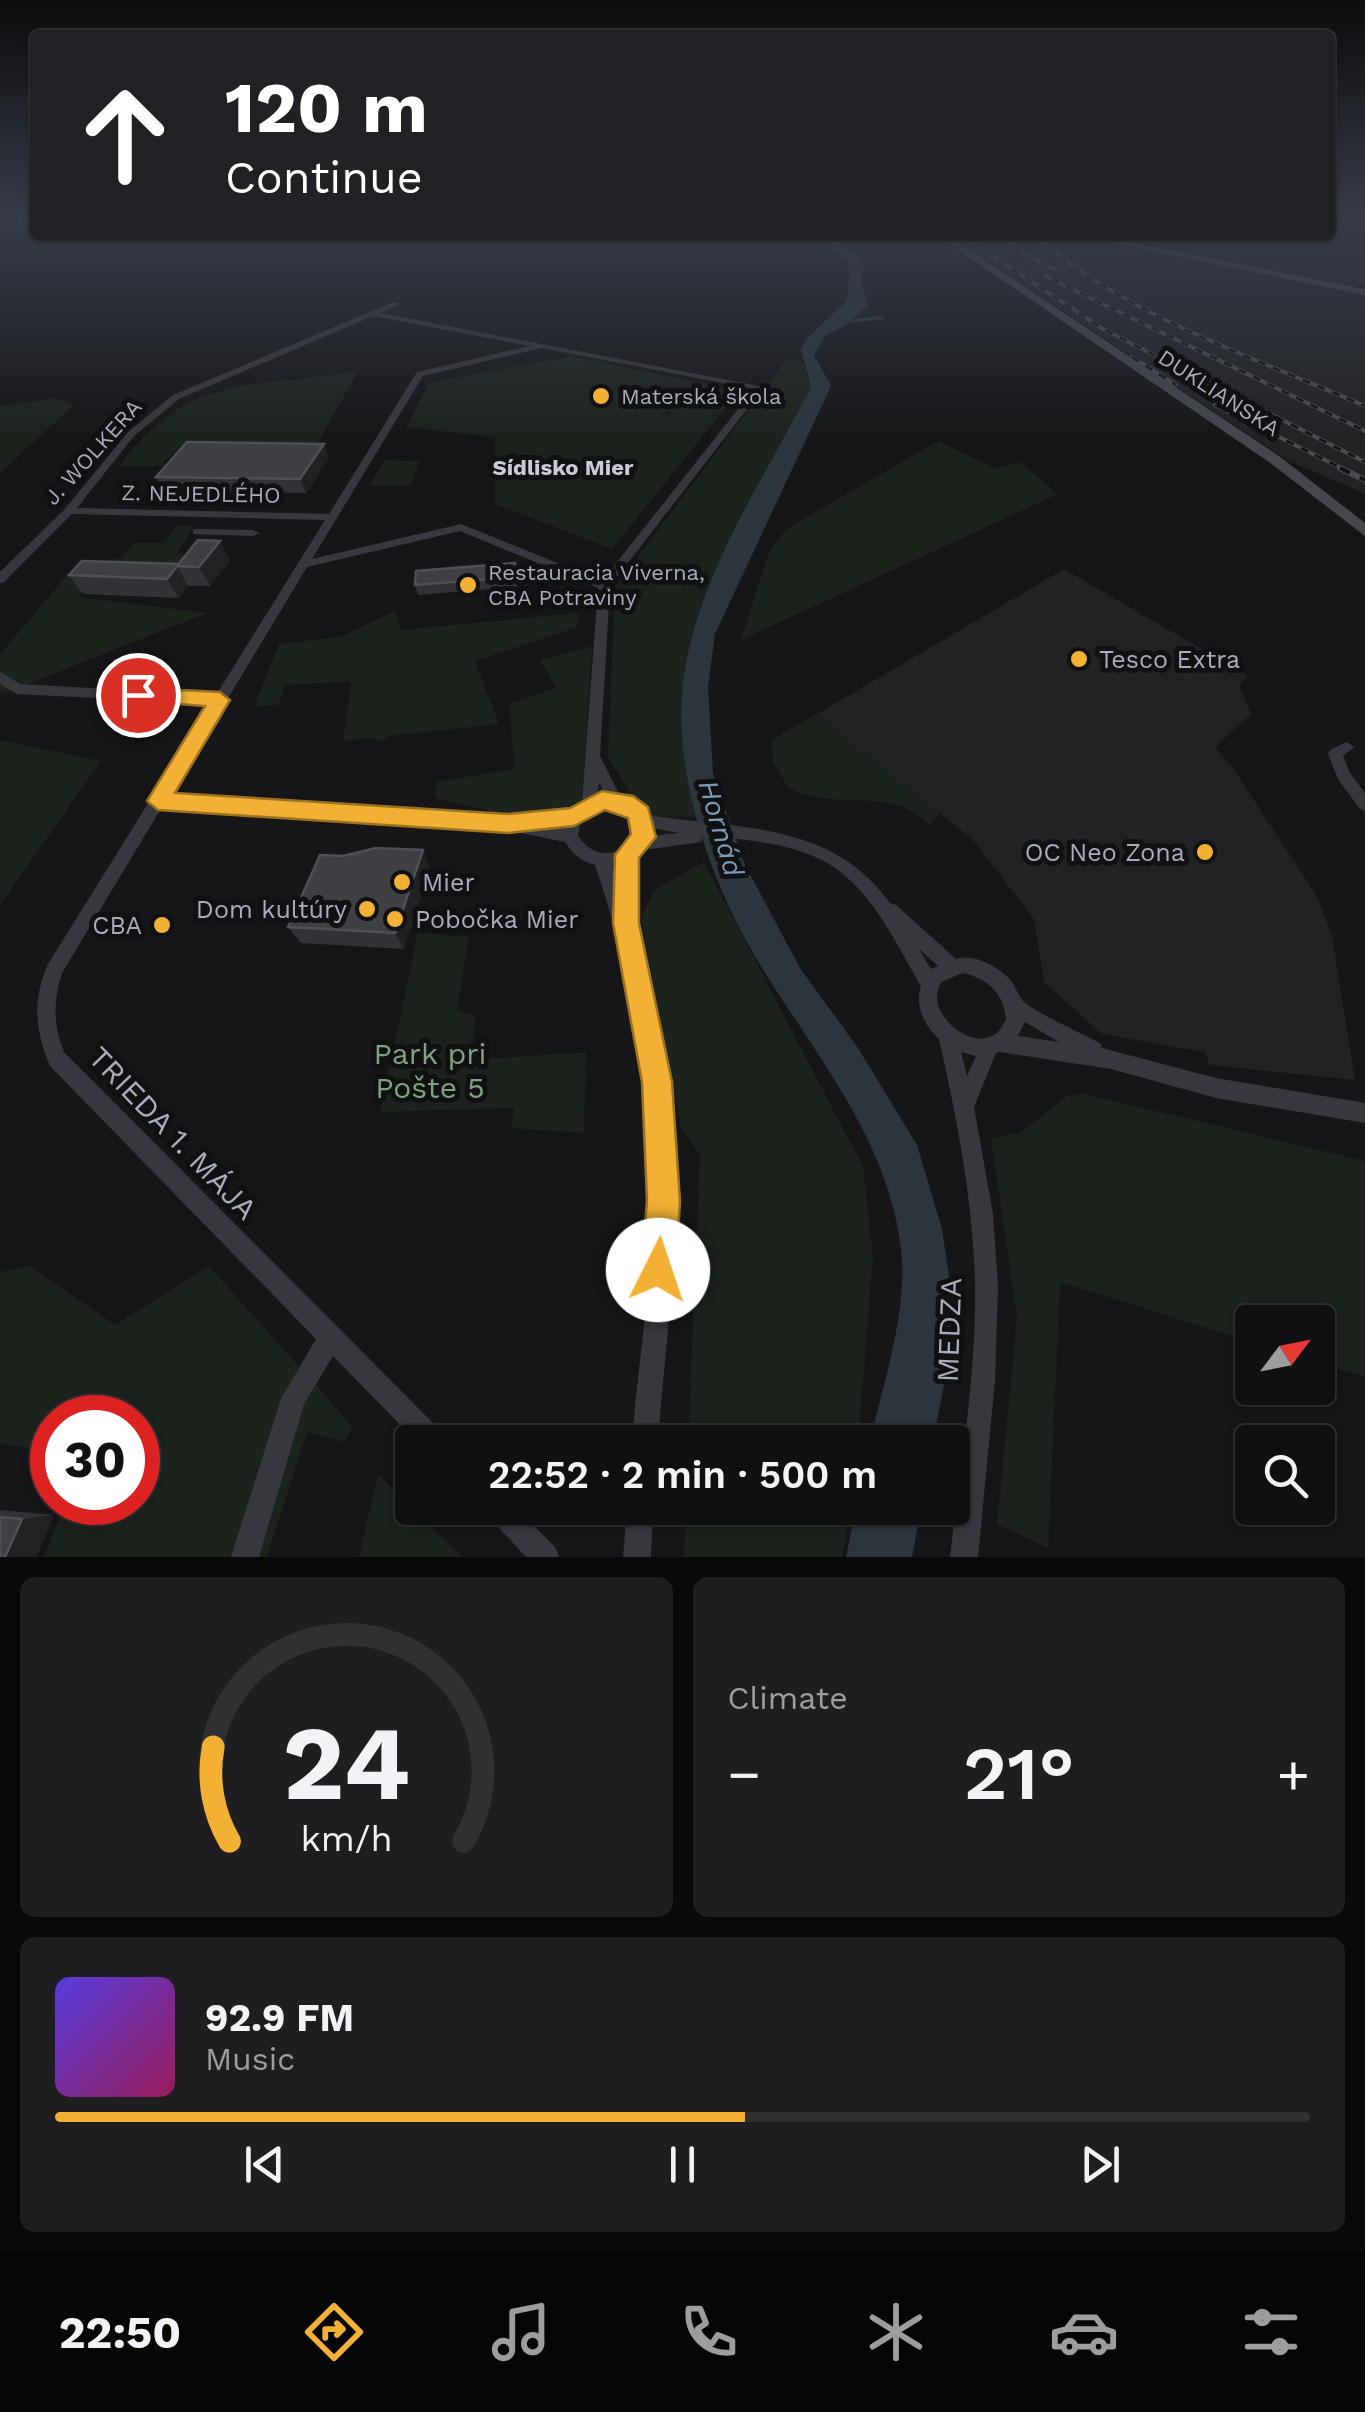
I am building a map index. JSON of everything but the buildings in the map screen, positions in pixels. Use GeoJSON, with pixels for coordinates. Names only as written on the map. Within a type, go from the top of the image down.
{"type":"FeatureCollection","features":[{"type":"Feature","properties":{"kind":"street","name":"DUKLIANSKA"},"geometry":{"type":"LineString","coordinates":[[1029,294],[1274,458],[1365,532]]}},
{"type":"Feature","properties":{"kind":"street","name":"J. WOLKERA"},"geometry":{"type":"LineString","coordinates":[[0,579],[69,512],[131,434],[176,398],[396,304]]}},
{"type":"Feature","properties":{"kind":"street"},"geometry":{"type":"LineString","coordinates":[[373,314],[760,387],[604,586],[590,804]]}},
{"type":"Feature","properties":{"kind":"street","name":"TRIEDA 1. MÁJA"},"geometry":{"type":"LineString","coordinates":[[417,1425],[57,1059],[44,1030],[44,998],[54,970],[422,373],[541,346]]}},
{"type":"Feature","properties":{"kind":"street","name":"Z. NEJEDLÉHO"},"geometry":{"type":"LineString","coordinates":[[69,512],[333,517]]}},
{"type":"Feature","properties":{"kind":"street"},"geometry":{"type":"LineString","coordinates":[[303,565],[461,528],[604,586]]}},
{"type":"Feature","properties":{"kind":"street","name":"Z. NEJEDLÉHO"},"geometry":{"type":"LineString","coordinates":[[197,532],[253,533]]}},
{"type":"Feature","properties":{"kind":"street"},"geometry":{"type":"LineString","coordinates":[[0,676],[17,689],[220,700]]}},
{"type":"Feature","properties":{"kind":"street"},"geometry":{"type":"LineString","coordinates":[[1347,747],[1335,754],[1338,765],[1365,805]]}},
{"type":"Feature","properties":{"kind":"street"},"geometry":{"type":"LineString","coordinates":[[593,754],[614,800]]}},
{"type":"Feature","properties":{"kind":"street"},"geometry":{"type":"LineString","coordinates":[[508,824],[574,817],[590,804],[614,800],[633,807],[644,821],[675,834]]}},
{"type":"Feature","properties":{"kind":"street"},"geometry":{"type":"LineString","coordinates":[[158,801],[508,824],[570,838]]}},
{"type":"Feature","properties":{"kind":"street"},"geometry":{"type":"LineString","coordinates":[[574,817],[570,838],[580,854],[602,861],[675,834],[756,837],[800,844],[832,856],[950,966]]}},
{"type":"Feature","properties":{"kind":"street"},"geometry":{"type":"LineString","coordinates":[[626,923],[633,850],[644,821]]}},
{"type":"Feature","properties":{"kind":"street"},"geometry":{"type":"LineString","coordinates":[[602,861],[626,923],[657,1082],[664,1201],[646,1425]]}},
{"type":"Feature","properties":{"kind":"street"},"geometry":{"type":"LineString","coordinates":[[872,894],[929,983],[928,1010],[948,1036],[975,1048],[996,1046],[1111,1059],[1216,1088],[1365,1112]]}},
{"type":"Feature","properties":{"kind":"street"},"geometry":{"type":"LineString","coordinates":[[929,983],[950,966],[962,964],[987,972],[1005,986],[1016,1007],[1111,1059]]}},
{"type":"Feature","properties":{"kind":"street"},"geometry":{"type":"LineString","coordinates":[[964,1107],[996,1046],[1012,1034],[1016,1007]]}},
{"type":"Feature","properties":{"kind":"street","name":"MEDZA"},"geometry":{"type":"LineString","coordinates":[[948,1036],[964,1107],[984,1236],[986,1321],[964,1557]]}},
{"type":"Feature","properties":{"kind":"street"},"geometry":{"type":"LineString","coordinates":[[245,1557],[293,1399],[331,1337]]}},
{"type":"Feature","properties":{"kind":"street"},"geometry":{"type":"LineString","coordinates":[[514,1525],[545,1557]]}},
{"type":"Feature","properties":{"kind":"street"},"geometry":{"type":"LineString","coordinates":[[636,1557],[639,1525]]}},
{"type":"Feature","properties":{"kind":"shaded area"},"geometry":{"type":"Polygon","coordinates":[[[1037,294],[1363,294],[1365,494],[1287,460],[1037,294]]]}},
{"type":"Feature","properties":{"kind":"shaded area"},"geometry":{"type":"Polygon","coordinates":[[[1064,569],[1248,676],[1239,685],[1251,714],[1215,747],[1317,896],[1332,936],[1355,1080],[1210,1065],[1205,1052],[1102,1034],[1044,982],[1034,919],[972,839],[817,714],[1064,569]]]}},
{"type":"Feature","properties":{"kind":"green space"},"geometry":{"type":"Polygon","coordinates":[[[571,356],[739,391],[612,549],[495,504],[495,437],[406,427],[429,383],[571,356]]]}},
{"type":"Feature","properties":{"kind":"green space"},"geometry":{"type":"Polygon","coordinates":[[[786,360],[803,362],[811,386],[720,559],[693,631],[685,665],[683,722],[696,817],[652,816],[631,795],[608,757],[615,587],[786,360]]]}},
{"type":"Feature","properties":{"kind":"green space"},"geometry":{"type":"Polygon","coordinates":[[[359,370],[313,451],[177,449],[161,466],[119,466],[146,434],[173,412],[200,398],[227,389],[359,370]]]}},
{"type":"Feature","properties":{"kind":"green space"},"geometry":{"type":"Polygon","coordinates":[[[58,398],[73,406],[0,473],[0,406],[58,398]]]}},
{"type":"Feature","properties":{"kind":"green space"},"geometry":{"type":"Polygon","coordinates":[[[938,441],[997,469],[1020,462],[1058,494],[741,640],[769,552],[786,529],[938,441]]]}},
{"type":"Feature","properties":{"kind":"green space"},"geometry":{"type":"Polygon","coordinates":[[[385,460],[419,461],[411,486],[369,486],[385,460]]]}},
{"type":"Feature","properties":{"kind":"green space"},"geometry":{"type":"Polygon","coordinates":[[[177,525],[194,527],[176,555],[202,557],[186,573],[97,574],[78,597],[207,613],[0,695],[0,654],[80,560],[121,559],[133,543],[165,543],[177,525]]]}},
{"type":"Feature","properties":{"kind":"green space"},"geometry":{"type":"Polygon","coordinates":[[[395,611],[401,630],[579,613],[577,627],[475,661],[499,724],[388,736],[383,742],[372,738],[343,741],[351,682],[285,685],[278,705],[254,706],[279,644],[340,637],[395,611]]]}},
{"type":"Feature","properties":{"kind":"green space"},"geometry":{"type":"Polygon","coordinates":[[[592,646],[582,799],[570,813],[520,818],[435,798],[436,782],[514,769],[510,704],[556,688],[540,660],[592,646]]]}},
{"type":"Feature","properties":{"kind":"green space"},"geometry":{"type":"Polygon","coordinates":[[[816,714],[940,813],[929,825],[897,805],[824,798],[788,787],[773,762],[772,740],[816,714]]]}},
{"type":"Feature","properties":{"kind":"green space"},"geometry":{"type":"Polygon","coordinates":[[[0,740],[101,761],[0,905],[0,740]]]}},
{"type":"Feature","properties":{"kind":"green space"},"geometry":{"type":"Polygon","coordinates":[[[704,862],[863,1167],[873,1257],[859,1425],[689,1425],[700,1155],[681,1127],[641,918],[654,890],[704,862]]]}},
{"type":"Feature","properties":{"kind":"green space","name":"Park pri Pošte 5"},"geometry":{"type":"Polygon","coordinates":[[[418,933],[469,937],[457,1011],[476,1016],[470,1060],[586,1052],[584,1133],[511,1128],[514,1108],[380,1112],[418,933]]]}},
{"type":"Feature","properties":{"kind":"green space"},"geometry":{"type":"Polygon","coordinates":[[[1085,1094],[1365,1161],[1365,1377],[1335,1367],[1335,1305],[1235,1305],[1235,1337],[1060,1282],[1048,1548],[997,1524],[1017,1318],[991,1138],[1020,1133],[1067,1096],[1085,1094]]]}},
{"type":"Feature","properties":{"kind":"green space"},"geometry":{"type":"Polygon","coordinates":[[[30,1266],[115,1325],[209,1266],[353,1427],[344,1442],[307,1432],[267,1557],[44,1557],[56,1525],[160,1525],[160,1395],[30,1395],[30,1449],[0,1443],[0,1272],[30,1266]]]}},
{"type":"Feature","properties":{"kind":"green space"},"geometry":{"type":"Polygon","coordinates":[[[378,1474],[395,1491],[395,1525],[430,1525],[462,1557],[359,1557],[378,1474]]]}},
{"type":"Feature","properties":{"kind":"green space"},"geometry":{"type":"Polygon","coordinates":[[[685,1525],[848,1525],[842,1557],[684,1557],[685,1525]]]}},
{"type":"Feature","properties":{"kind":"water","name":"Hornád"},"geometry":{"type":"Polygon","coordinates":[[[847,294],[864,294],[868,305],[846,325],[824,337],[814,355],[831,386],[715,634],[708,687],[713,773],[745,865],[800,968],[858,1048],[917,1145],[942,1229],[949,1277],[950,1353],[936,1425],[874,1425],[902,1291],[900,1241],[892,1203],[879,1166],[845,1097],[761,966],[725,897],[697,820],[682,740],[686,662],[695,626],[722,555],[811,387],[801,349],[807,338],[847,301],[847,294]]]}},
{"type":"Feature","properties":{"kind":"water"},"geometry":{"type":"Polygon","coordinates":[[[853,1525],[918,1525],[912,1557],[846,1557],[853,1525]]]}},
{"type":"Feature","properties":{"kind":"waterway"},"geometry":{"type":"LineString","coordinates":[[833,323],[882,317]]}},
{"type":"Feature","properties":{"kind":"railway"},"geometry":{"type":"LineString","coordinates":[[1050,294],[1103,329],[1365,462]]}},
{"type":"Feature","properties":{"kind":"railway"},"geometry":{"type":"LineString","coordinates":[[1082,294],[1365,431]]}},
{"type":"Feature","properties":{"kind":"railway"},"geometry":{"type":"LineString","coordinates":[[1116,294],[1192,333],[1365,406]]}},
{"type":"Feature","properties":{"kind":"railway"},"geometry":{"type":"LineString","coordinates":[[1132,357],[1176,385]]}},
{"type":"Feature","properties":{"kind":"railway"},"geometry":{"type":"LineString","coordinates":[[1215,405],[1345,470]]}},
{"type":"Feature","properties":{"kind":"railway"},"geometry":{"type":"LineString","coordinates":[[1340,468],[1365,480]]}},
{"type":"Feature","properties":{"kind":"place","name":"Materská škola"},"geometry":{"type":"Point","coordinates":[601,396]}},
{"type":"Feature","properties":{"kind":"place","name":"Restauracia Viverna, CBA Potraviny"},"geometry":{"type":"Point","coordinates":[468,585]}},
{"type":"Feature","properties":{"kind":"place","name":"Tesco Extra"},"geometry":{"type":"Point","coordinates":[1079,659]}},
{"type":"Feature","properties":{"kind":"place","name":"OC Neo Zona"},"geometry":{"type":"Point","coordinates":[1205,852]}},
{"type":"Feature","properties":{"kind":"place","name":"Mier"},"geometry":{"type":"Point","coordinates":[402,882]}},
{"type":"Feature","properties":{"kind":"place","name":"Dom kultúry"},"geometry":{"type":"Point","coordinates":[367,909]}},
{"type":"Feature","properties":{"kind":"place","name":"Pobočka Mier"},"geometry":{"type":"Point","coordinates":[395,919]}},
{"type":"Feature","properties":{"kind":"place","name":"CBA"},"geometry":{"type":"Point","coordinates":[162,925]}},
{"type":"Feature","properties":{"kind":"district","name":"Sídlisko Mier"},"geometry":{"type":"Point","coordinates":[563,467]}},
{"type":"Feature","properties":{"kind":"route"},"geometry":{"type":"LineString","coordinates":[[138,695],[220,700],[158,801],[508,824],[574,817],[602,800],[624,802],[640,813],[644,837],[627,855],[626,923],[657,1082],[664,1201],[658,1270]]}}]}
